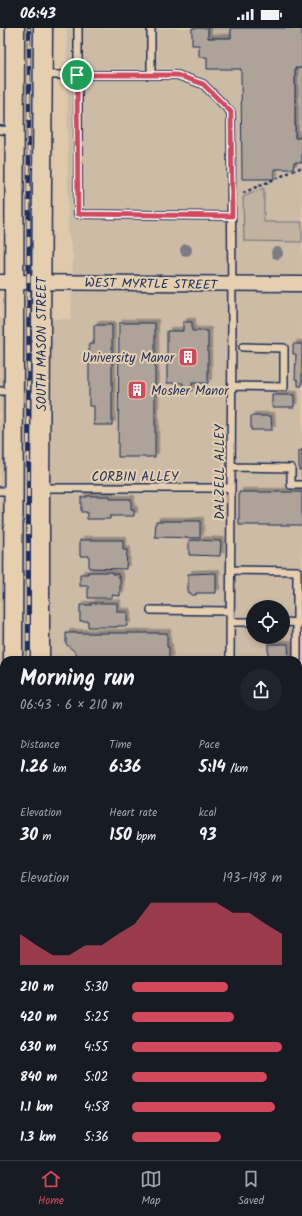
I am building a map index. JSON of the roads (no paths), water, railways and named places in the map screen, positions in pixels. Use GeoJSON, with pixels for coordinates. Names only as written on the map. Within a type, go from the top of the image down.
{"type":"FeatureCollection","features":[{"type":"Feature","properties":{"kind":"street","name":"SOUTH MASON STREET"},"geometry":{"type":"LineString","coordinates":[[12,656],[7,491],[8,130],[15,28]]}},
{"type":"Feature","properties":{"kind":"street","name":"SOUTH MASON STREET"},"geometry":{"type":"LineString","coordinates":[[40,656],[43,28]]}},
{"type":"Feature","properties":{"kind":"street","name":"WEST MYRTLE STREET"},"geometry":{"type":"LineString","coordinates":[[8,282],[302,284]]}},
{"type":"Feature","properties":{"kind":"lane"},"geometry":{"type":"LineString","coordinates":[[78,28],[78,214],[232,216]]}},
{"type":"Feature","properties":{"kind":"lane"},"geometry":{"type":"LineString","coordinates":[[151,28],[151,75]]}},
{"type":"Feature","properties":{"kind":"lane","name":"DALZELL ALLEY"},"geometry":{"type":"LineString","coordinates":[[42,75],[177,75],[203,84],[231,112],[232,386],[230,656]]}},
{"type":"Feature","properties":{"kind":"lane"},"geometry":{"type":"LineString","coordinates":[[232,386],[284,387],[284,348],[243,348]]}},
{"type":"Feature","properties":{"kind":"lane"},"geometry":{"type":"LineString","coordinates":[[231,467],[290,468],[291,485],[302,485]]}},
{"type":"Feature","properties":{"kind":"lane","name":"CORBIN ALLEY"},"geometry":{"type":"LineString","coordinates":[[40,488],[231,488]]}},
{"type":"Feature","properties":{"kind":"lane"},"geometry":{"type":"LineString","coordinates":[[231,570],[297,571],[300,623],[297,656]]}},
{"type":"Feature","properties":{"kind":"lane"},"geometry":{"type":"LineString","coordinates":[[151,610],[230,611]]}},
{"type":"Feature","properties":{"kind":"lane"},"geometry":{"type":"LineString","coordinates":[[230,622],[246,622]]}},
{"type":"Feature","properties":{"kind":"lane"},"geometry":{"type":"LineString","coordinates":[[290,622],[300,623]]}},
{"type":"Feature","properties":{"kind":"railway"},"geometry":{"type":"LineString","coordinates":[[28,656],[29,28]]}},
{"type":"Feature","properties":{"kind":"place","name":"University Manor"},"geometry":{"type":"Point","coordinates":[188,357]}},
{"type":"Feature","properties":{"kind":"place","name":"Mosher Manor"},"geometry":{"type":"Point","coordinates":[137,390]}}]}
